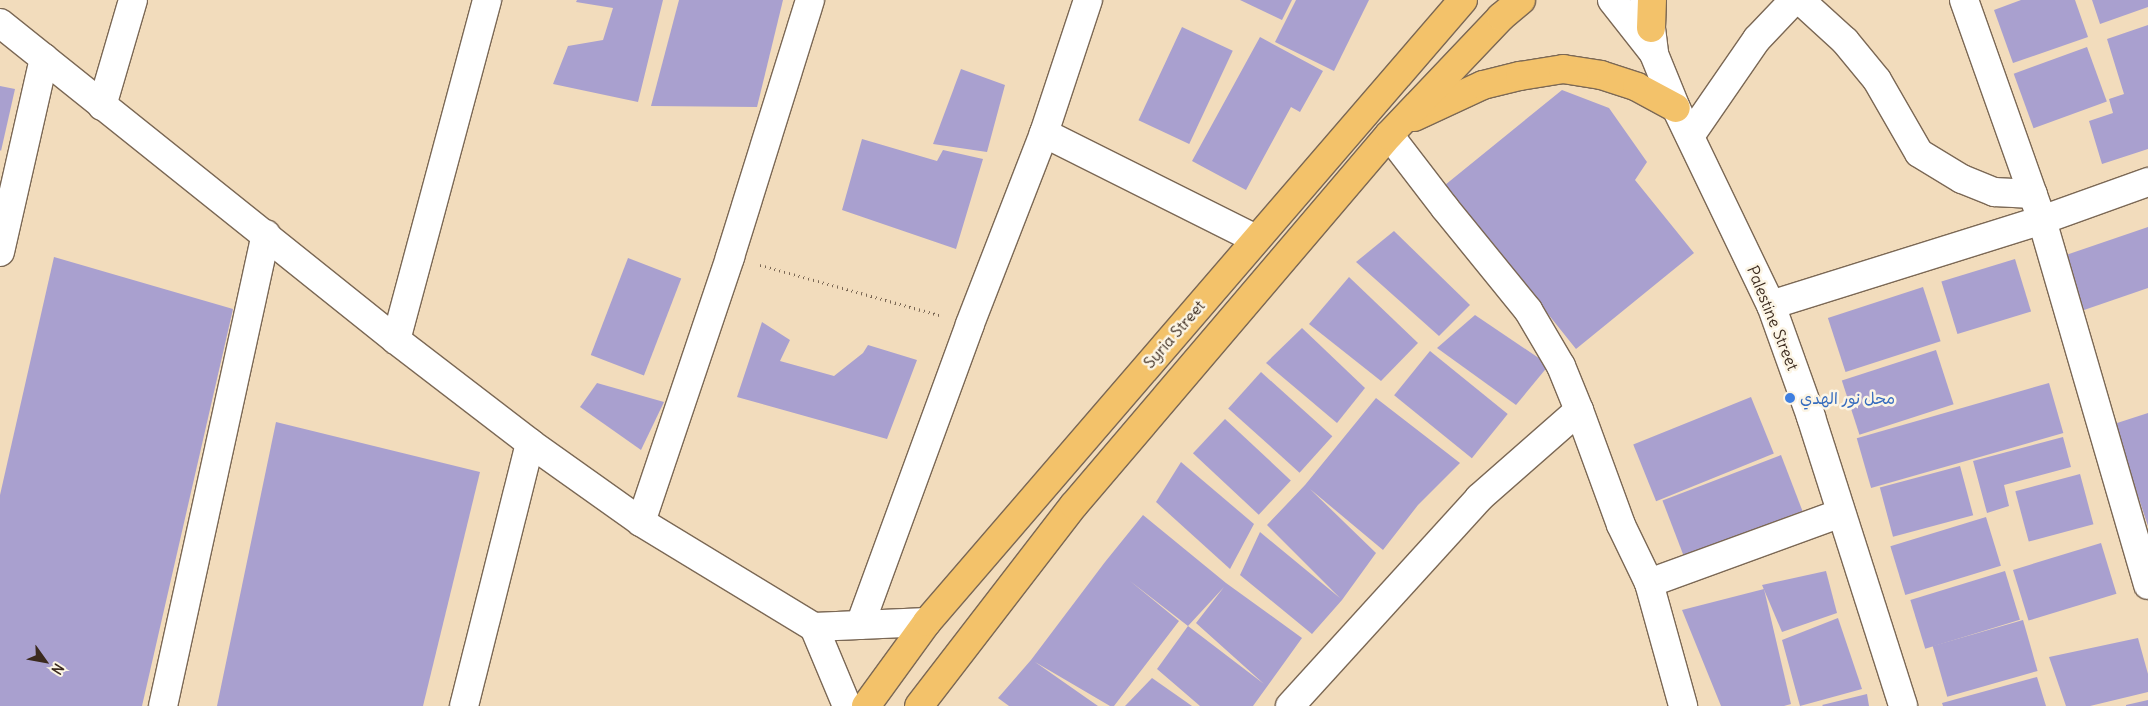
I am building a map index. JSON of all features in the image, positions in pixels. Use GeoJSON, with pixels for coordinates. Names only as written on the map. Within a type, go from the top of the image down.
{"type":"FeatureCollection","features":[{"type":"Feature","properties":{"kind":"main road","name":"Syria Street"},"geometry":{"type":"LineString","coordinates":[[866,706],[927,622],[1463,0]]}},
{"type":"Feature","properties":{"kind":"main road"},"geometry":{"type":"LineString","coordinates":[[919,706],[1074,505],[1394,129],[1501,17],[1522,0]]}},
{"type":"Feature","properties":{"kind":"main road"},"geometry":{"type":"LineString","coordinates":[[1652,0],[1652,41]]}},
{"type":"Feature","properties":{"kind":"main road"},"geometry":{"type":"LineString","coordinates":[[1394,129],[1483,86],[1520,76],[1563,69],[1601,75],[1637,87],[1676,108]]}},
{"type":"Feature","properties":{"kind":"street"},"geometry":{"type":"LineString","coordinates":[[102,106],[133,0]]}},
{"type":"Feature","properties":{"kind":"street"},"geometry":{"type":"LineString","coordinates":[[396,340],[487,0]]}},
{"type":"Feature","properties":{"kind":"street"},"geometry":{"type":"LineString","coordinates":[[641,522],[730,257],[810,0]]}},
{"type":"Feature","properties":{"kind":"street"},"geometry":{"type":"LineString","coordinates":[[860,625],[970,324],[1044,133],[1088,0]]}},
{"type":"Feature","properties":{"kind":"street","name":"Palestine Street"},"geometry":{"type":"LineString","coordinates":[[1612,0],[1652,41]]}},
{"type":"Feature","properties":{"kind":"street","name":"Palestine Street"},"geometry":{"type":"LineString","coordinates":[[1641,0],[1652,41],[1676,108],[1771,305],[1811,417],[1903,706]]}},
{"type":"Feature","properties":{"kind":"street"},"geometry":{"type":"LineString","coordinates":[[1690,136],[1757,39],[1794,0]]}},
{"type":"Feature","properties":{"kind":"street"},"geometry":{"type":"LineString","coordinates":[[1800,0],[1845,40],[1877,80],[1919,153],[1962,180],[1994,192],[2033,194]]}},
{"type":"Feature","properties":{"kind":"street"},"geometry":{"type":"LineString","coordinates":[[1964,0],[2042,220],[2148,585]]}},
{"type":"Feature","properties":{"kind":"street"},"geometry":{"type":"LineString","coordinates":[[0,22],[102,106],[266,234],[396,340],[530,443],[641,522],[814,627],[927,622]]}},
{"type":"Feature","properties":{"kind":"street"},"geometry":{"type":"LineString","coordinates":[[0,252],[44,58]]}},
{"type":"Feature","properties":{"kind":"street"},"geometry":{"type":"LineString","coordinates":[[1394,129],[1445,208],[1528,310],[1561,366],[1621,525],[1649,583],[1683,706]]}},
{"type":"Feature","properties":{"kind":"street"},"geometry":{"type":"LineString","coordinates":[[1044,133],[1256,239]]}},
{"type":"Feature","properties":{"kind":"street"},"geometry":{"type":"LineString","coordinates":[[1771,305],[2042,220],[2148,182]]}},
{"type":"Feature","properties":{"kind":"street"},"geometry":{"type":"LineString","coordinates":[[163,706],[266,234]]}},
{"type":"Feature","properties":{"kind":"street"},"geometry":{"type":"LineString","coordinates":[[1290,706],[1479,498],[1578,410]]}},
{"type":"Feature","properties":{"kind":"street"},"geometry":{"type":"LineString","coordinates":[[464,706],[530,443]]}},
{"type":"Feature","properties":{"kind":"street"},"geometry":{"type":"LineString","coordinates":[[1649,583],[1841,513]]}},
{"type":"Feature","properties":{"kind":"street"},"geometry":{"type":"LineString","coordinates":[[814,627],[847,706]]}},
{"type":"Feature","properties":{"kind":"path"},"geometry":{"type":"LineString","coordinates":[[730,257],[970,324]]}},
{"type":"Feature","properties":{"kind":"building"},"geometry":{"type":"Polygon","coordinates":[[[577,0],[663,0],[638,102],[553,84],[568,46],[603,40],[613,8],[576,2],[577,0]]]}},
{"type":"Feature","properties":{"kind":"building"},"geometry":{"type":"Polygon","coordinates":[[[679,0],[783,0],[757,107],[651,106],[679,0]]]}},
{"type":"Feature","properties":{"kind":"building"},"geometry":{"type":"Polygon","coordinates":[[[1240,0],[1292,0],[1282,20],[1240,0]]]}},
{"type":"Feature","properties":{"kind":"building"},"geometry":{"type":"Polygon","coordinates":[[[1296,0],[1369,0],[1334,71],[1275,42],[1296,0]]]}},
{"type":"Feature","properties":{"kind":"building"},"geometry":{"type":"Polygon","coordinates":[[[2021,0],[2075,0],[2088,37],[2013,63],[1994,10],[2021,0]]]}},
{"type":"Feature","properties":{"kind":"building"},"geometry":{"type":"Polygon","coordinates":[[[2092,0],[2148,0],[2148,7],[2100,24],[2092,0]]]}},
{"type":"Feature","properties":{"kind":"building"},"geometry":{"type":"Polygon","coordinates":[[[2148,25],[2148,149],[2102,164],[2089,121],[2113,113],[2109,99],[2124,94],[2107,39],[2148,25]]]}},
{"type":"Feature","properties":{"kind":"building"},"geometry":{"type":"Polygon","coordinates":[[[1182,27],[1233,51],[1189,144],[1138,120],[1182,27]]]}},
{"type":"Feature","properties":{"kind":"building"},"geometry":{"type":"Polygon","coordinates":[[[1260,37],[1323,71],[1300,112],[1291,107],[1246,190],[1192,161],[1260,37]]]}},
{"type":"Feature","properties":{"kind":"building"},"geometry":{"type":"Polygon","coordinates":[[[2087,47],[2107,102],[2034,128],[2014,74],[2087,47]]]}},
{"type":"Feature","properties":{"kind":"building"},"geometry":{"type":"Polygon","coordinates":[[[961,69],[1005,85],[987,152],[933,144],[961,69]]]}},
{"type":"Feature","properties":{"kind":"building"},"geometry":{"type":"Polygon","coordinates":[[[0,86],[15,89],[1,151],[0,150],[0,86]]]}},
{"type":"Feature","properties":{"kind":"building"},"geometry":{"type":"Polygon","coordinates":[[[1562,90],[1609,108],[1647,162],[1635,180],[1694,253],[1576,349],[1445,185],[1562,90]]]}},
{"type":"Feature","properties":{"kind":"building"},"geometry":{"type":"Polygon","coordinates":[[[862,139],[937,161],[943,150],[983,159],[956,249],[842,210],[862,139]]]}},
{"type":"Feature","properties":{"kind":"building"},"geometry":{"type":"Polygon","coordinates":[[[2148,227],[2148,288],[2084,310],[2066,255],[2148,227]]]}},
{"type":"Feature","properties":{"kind":"building"},"geometry":{"type":"Polygon","coordinates":[[[1394,231],[1470,305],[1439,336],[1356,262],[1394,231]]]}},
{"type":"Feature","properties":{"kind":"building"},"geometry":{"type":"Polygon","coordinates":[[[54,257],[233,309],[142,706],[0,706],[0,495],[54,257]]]}},
{"type":"Feature","properties":{"kind":"building"},"geometry":{"type":"Polygon","coordinates":[[[628,258],[681,278],[644,376],[591,355],[628,258]]]}},
{"type":"Feature","properties":{"kind":"building"},"geometry":{"type":"Polygon","coordinates":[[[2015,259],[2031,312],[1957,334],[1941,282],[2015,259]]]}},
{"type":"Feature","properties":{"kind":"building"},"geometry":{"type":"Polygon","coordinates":[[[1349,277],[1418,343],[1381,381],[1309,324],[1349,277]]]}},
{"type":"Feature","properties":{"kind":"building"},"geometry":{"type":"Polygon","coordinates":[[[1923,287],[1941,341],[1846,372],[1828,318],[1923,287]]]}},
{"type":"Feature","properties":{"kind":"building"},"geometry":{"type":"Polygon","coordinates":[[[1475,315],[1549,365],[1516,405],[1437,348],[1475,315]]]}},
{"type":"Feature","properties":{"kind":"building"},"geometry":{"type":"Polygon","coordinates":[[[762,322],[790,340],[780,361],[834,376],[863,353],[868,345],[917,360],[887,439],[737,397],[762,322]]]}},
{"type":"Feature","properties":{"kind":"building"},"geometry":{"type":"Polygon","coordinates":[[[1302,328],[1365,388],[1337,423],[1266,363],[1302,328]]]}},
{"type":"Feature","properties":{"kind":"building"},"geometry":{"type":"Polygon","coordinates":[[[1936,350],[1954,404],[1859,435],[1842,381],[1936,350]]]}},
{"type":"Feature","properties":{"kind":"building"},"geometry":{"type":"Polygon","coordinates":[[[1430,351],[1508,414],[1472,458],[1394,395],[1430,351]]]}},
{"type":"Feature","properties":{"kind":"building"},"geometry":{"type":"Polygon","coordinates":[[[1261,372],[1332,436],[1300,473],[1228,408],[1261,372]]]}},
{"type":"Feature","properties":{"kind":"building"},"geometry":{"type":"Polygon","coordinates":[[[597,383],[664,402],[641,450],[580,407],[597,383]]]}},
{"type":"Feature","properties":{"kind":"building"},"geometry":{"type":"Polygon","coordinates":[[[2049,383],[2063,433],[1871,488],[1857,438],[2049,383]]]}},
{"type":"Feature","properties":{"kind":"building"},"geometry":{"type":"Polygon","coordinates":[[[1751,397],[1774,454],[1656,501],[1633,445],[1751,397]]]}},
{"type":"Feature","properties":{"kind":"building"},"geometry":{"type":"Polygon","coordinates":[[[1376,398],[1460,463],[1418,505],[1383,550],[1310,489],[1376,553],[1342,600],[1312,634],[1240,575],[1260,532],[1340,598],[1267,525],[1305,485],[1376,398]]]}},
{"type":"Feature","properties":{"kind":"building"},"geometry":{"type":"Polygon","coordinates":[[[2148,413],[2148,526],[2114,424],[2148,413]]]}},
{"type":"Feature","properties":{"kind":"building"},"geometry":{"type":"Polygon","coordinates":[[[1225,419],[1291,480],[1259,515],[1193,453],[1225,419]]]}},
{"type":"Feature","properties":{"kind":"building"},"geometry":{"type":"Polygon","coordinates":[[[276,422],[480,472],[423,706],[217,706],[276,422]]]}},
{"type":"Feature","properties":{"kind":"building"},"geometry":{"type":"Polygon","coordinates":[[[2063,437],[2071,467],[2004,485],[2009,506],[1987,513],[1973,461],[2063,437]]]}},
{"type":"Feature","properties":{"kind":"building"},"geometry":{"type":"Polygon","coordinates":[[[1781,455],[1803,511],[1684,557],[1662,501],[1781,455]]]}},
{"type":"Feature","properties":{"kind":"building"},"geometry":{"type":"Polygon","coordinates":[[[1181,462],[1254,524],[1230,569],[1156,502],[1181,462]]]}},
{"type":"Feature","properties":{"kind":"building"},"geometry":{"type":"Polygon","coordinates":[[[1960,466],[1973,515],[1893,537],[1880,487],[1960,466]]]}},
{"type":"Feature","properties":{"kind":"building"},"geometry":{"type":"Polygon","coordinates":[[[2080,474],[2093,524],[2029,542],[2015,491],[2080,474]]]}},
{"type":"Feature","properties":{"kind":"building"},"geometry":{"type":"Polygon","coordinates":[[[1143,515],[1226,583],[1302,638],[1253,706],[1200,706],[1157,669],[1188,626],[1130,581],[1179,621],[1114,706],[1110,706],[1035,662],[1098,706],[1009,706],[998,698],[1031,660],[1143,515]],[[1224,587],[1188,626],[1264,684],[1196,623],[1224,587]]]}},
{"type":"Feature","properties":{"kind":"building"},"geometry":{"type":"Polygon","coordinates":[[[1986,517],[2001,566],[1905,595],[1890,546],[1986,517]]]}},
{"type":"Feature","properties":{"kind":"building"},"geometry":{"type":"Polygon","coordinates":[[[2101,543],[2116,594],[2029,621],[2013,570],[2101,543]]]}},
{"type":"Feature","properties":{"kind":"building"},"geometry":{"type":"Polygon","coordinates":[[[1826,571],[1837,613],[1782,632],[1762,585],[1826,571]]]}},
{"type":"Feature","properties":{"kind":"building"},"geometry":{"type":"Polygon","coordinates":[[[2005,571],[2020,620],[1925,649],[1910,600],[2005,571]]]}},
{"type":"Feature","properties":{"kind":"building"},"geometry":{"type":"Polygon","coordinates":[[[1764,589],[1791,704],[1784,706],[1721,706],[1682,610],[1764,589]]]}},
{"type":"Feature","properties":{"kind":"building"},"geometry":{"type":"Polygon","coordinates":[[[1838,618],[1862,689],[1800,706],[1782,640],[1838,618]]]}},
{"type":"Feature","properties":{"kind":"building"},"geometry":{"type":"Polygon","coordinates":[[[2023,620],[2038,671],[1947,697],[1933,646],[2023,620]]]}},
{"type":"Feature","properties":{"kind":"building"},"geometry":{"type":"Polygon","coordinates":[[[2138,638],[2148,674],[2148,692],[2090,706],[2066,706],[2049,657],[2138,638]]]}},
{"type":"Feature","properties":{"kind":"building"},"geometry":{"type":"Polygon","coordinates":[[[2037,677],[2046,706],[1943,706],[1942,703],[2037,677]]]}},
{"type":"Feature","properties":{"kind":"building"},"geometry":{"type":"Polygon","coordinates":[[[1152,678],[1192,706],[1125,706],[1152,678]]]}},
{"type":"Feature","properties":{"kind":"building"},"geometry":{"type":"Polygon","coordinates":[[[1867,694],[1869,706],[1822,705],[1867,694]]]}},
{"type":"Feature","properties":{"kind":"building"},"geometry":{"type":"Polygon","coordinates":[[[2148,700],[2148,706],[2126,706],[2126,705],[2148,700]]]}},
{"type":"Feature","properties":{"kind":"place","name":"محل نور الهدي"},"geometry":{"type":"Point","coordinates":[1790,398]}}]}
